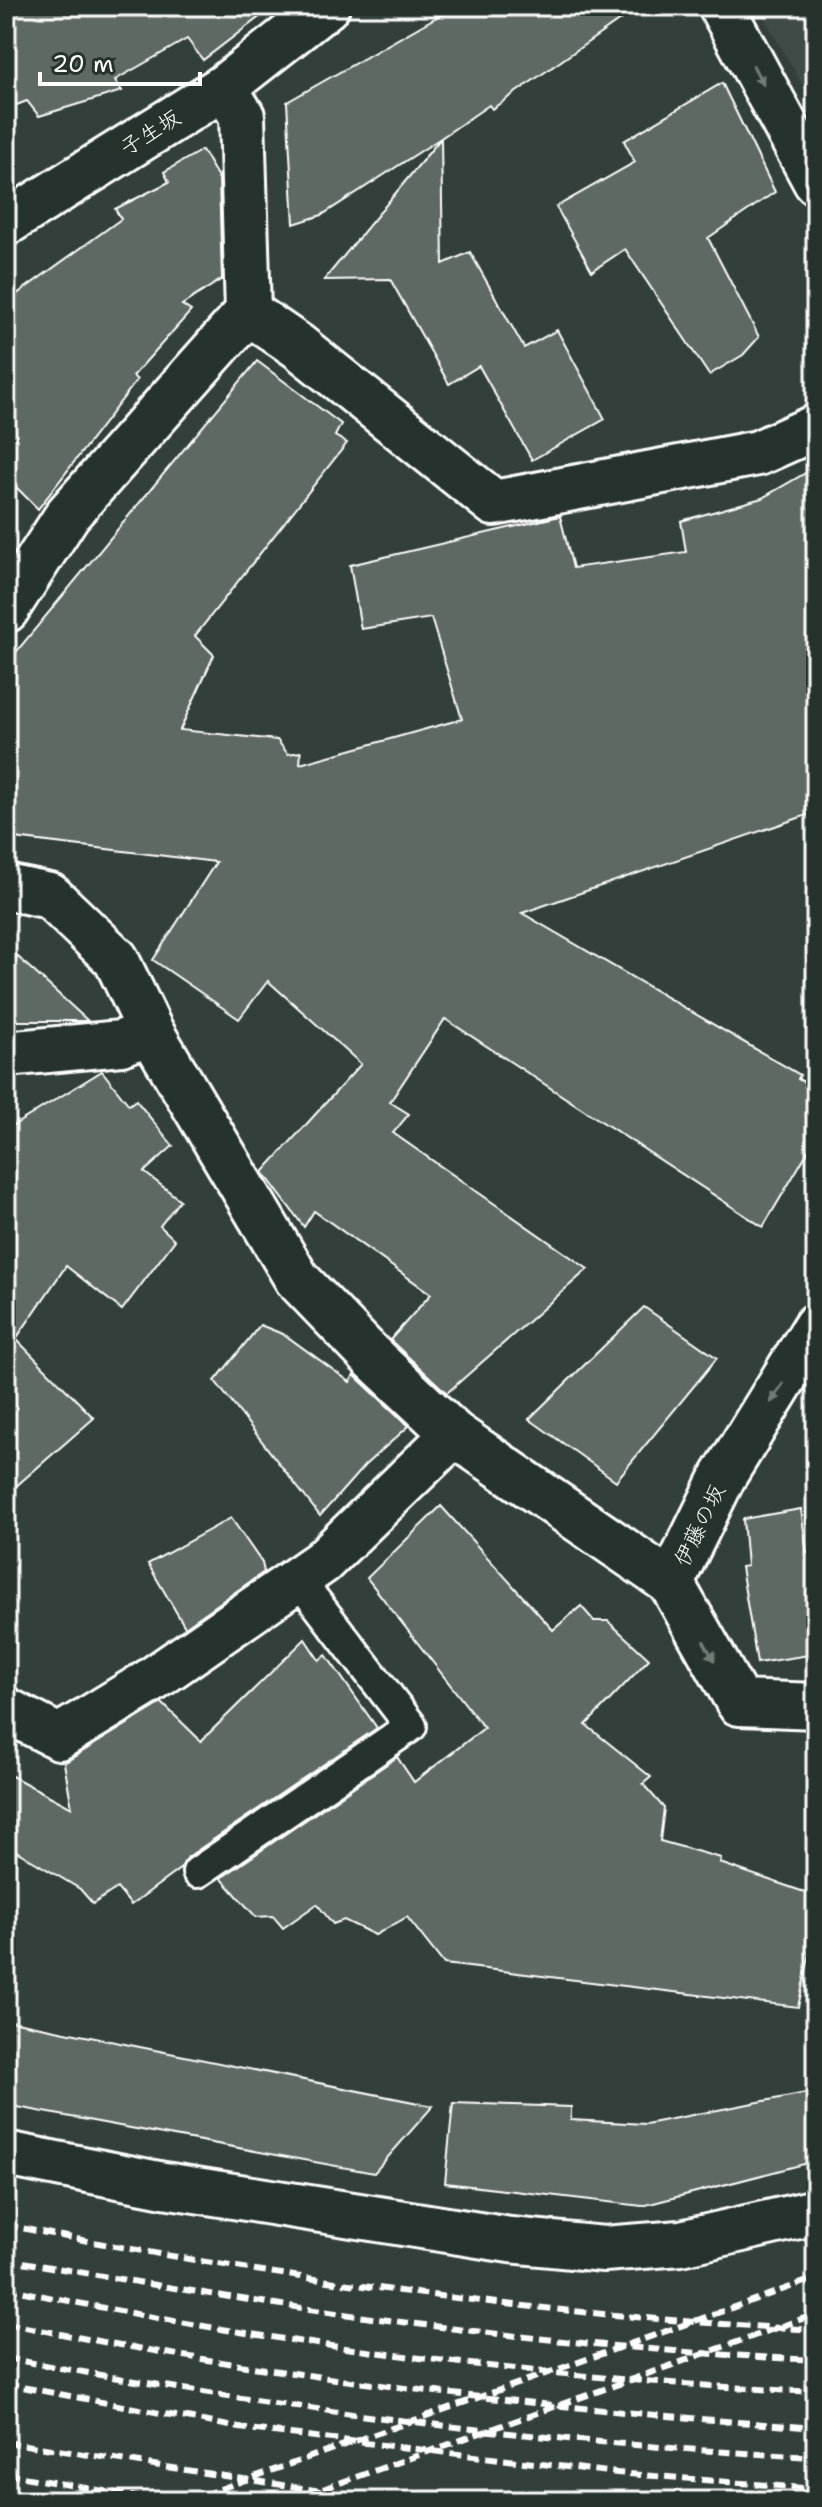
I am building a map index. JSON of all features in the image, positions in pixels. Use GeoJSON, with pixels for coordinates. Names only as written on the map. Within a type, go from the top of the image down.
{"type":"FeatureCollection","features":[{"type":"Feature","properties":{"kind":"street","name":"子生坂"},"geometry":{"type":"LineString","coordinates":[[6,223],[224,87],[327,6]]}},
{"type":"Feature","properties":{"kind":"street"},"geometry":{"type":"LineString","coordinates":[[721,6],[816,182]]}},
{"type":"Feature","properties":{"kind":"street"},"geometry":{"type":"LineString","coordinates":[[6,610],[68,514],[248,312],[242,116],[224,87]]}},
{"type":"Feature","properties":{"kind":"street"},"geometry":{"type":"LineString","coordinates":[[248,312],[298,346],[494,503],[758,453],[816,427]]}},
{"type":"Feature","properties":{"kind":"street"},"geometry":{"type":"LineString","coordinates":[[6,887],[50,896],[116,959],[151,1032],[297,1279],[372,1357],[454,1434],[671,1583]]}},
{"type":"Feature","properties":{"kind":"street"},"geometry":{"type":"LineString","coordinates":[[6,1054],[121,1043],[151,1032]]}},
{"type":"Feature","properties":{"kind":"street","name":"伊藤の坂"},"geometry":{"type":"LineString","coordinates":[[816,1326],[723,1477],[671,1583],[739,1703],[816,1706]]}},
{"type":"Feature","properties":{"kind":"street"},"geometry":{"type":"LineString","coordinates":[[6,1710],[59,1737],[149,1682],[322,1562],[454,1434]]}},
{"type":"Feature","properties":{"kind":"street"},"geometry":{"type":"LineString","coordinates":[[6,2154],[164,2185],[510,2240],[604,2249],[681,2243],[816,2212]]}},
{"type":"Feature","properties":{"kind":"lane"},"geometry":{"type":"LineString","coordinates":[[198,1872],[411,1726],[298,1579]]}},
{"type":"Feature","properties":{"kind":"shaded area"},"geometry":{"type":"Polygon","coordinates":[[[757,6],[816,6],[816,108],[757,6]]]}},
{"type":"Feature","properties":{"kind":"building"},"geometry":{"type":"Polygon","coordinates":[[[6,6],[274,6],[203,60],[187,39],[115,80],[122,91],[39,116],[27,101],[6,109],[6,6]]]}},
{"type":"Feature","properties":{"kind":"building"},"geometry":{"type":"Polygon","coordinates":[[[456,6],[640,6],[492,109],[489,105],[322,215],[294,224],[287,102],[456,6]]]}},
{"type":"Feature","properties":{"kind":"building"},"geometry":{"type":"Polygon","coordinates":[[[722,83],[775,192],[708,238],[759,337],[743,355],[709,375],[625,249],[592,271],[556,207],[635,162],[624,141],[722,83]]]}},
{"type":"Feature","properties":{"kind":"building"},"geometry":{"type":"Polygon","coordinates":[[[441,138],[443,264],[470,252],[524,348],[557,330],[605,419],[532,460],[479,366],[449,384],[390,279],[324,280],[441,138]]]}},
{"type":"Feature","properties":{"kind":"building"},"geometry":{"type":"Polygon","coordinates":[[[202,150],[219,179],[222,279],[182,305],[191,311],[133,376],[137,380],[38,509],[6,477],[6,302],[121,219],[115,209],[169,182],[164,172],[202,150]]]}},
{"type":"Feature","properties":{"kind":"building"},"geometry":{"type":"Polygon","coordinates":[[[257,361],[341,424],[335,436],[347,443],[195,636],[214,655],[180,730],[277,740],[288,754],[301,752],[300,764],[462,719],[431,618],[361,629],[350,565],[560,516],[573,568],[686,552],[681,521],[762,498],[816,467],[816,812],[522,913],[800,1075],[798,1079],[816,1088],[816,1138],[763,1227],[445,1019],[390,1102],[409,1114],[393,1133],[588,1269],[447,1393],[390,1340],[431,1294],[314,1211],[304,1227],[263,1172],[361,1064],[268,981],[239,1019],[153,960],[216,862],[6,837],[6,664],[257,361]]]}},
{"type":"Feature","properties":{"kind":"building"},"geometry":{"type":"Polygon","coordinates":[[[6,946],[88,1021],[6,1021],[6,946]]]}},
{"type":"Feature","properties":{"kind":"building"},"geometry":{"type":"Polygon","coordinates":[[[102,1071],[129,1105],[136,1100],[173,1146],[144,1172],[180,1200],[160,1226],[175,1240],[122,1310],[66,1266],[16,1339],[94,1418],[6,1495],[6,1130],[102,1071]]]}},
{"type":"Feature","properties":{"kind":"building"},"geometry":{"type":"Polygon","coordinates":[[[644,1307],[717,1358],[616,1481],[529,1419],[644,1307]]]}},
{"type":"Feature","properties":{"kind":"building"},"geometry":{"type":"Polygon","coordinates":[[[260,1325],[285,1335],[350,1382],[354,1375],[409,1426],[365,1465],[320,1516],[215,1381],[260,1325]]]}},
{"type":"Feature","properties":{"kind":"building"},"geometry":{"type":"Polygon","coordinates":[[[441,1506],[553,1630],[581,1606],[594,1621],[608,1621],[649,1659],[586,1725],[651,1777],[643,1784],[664,1808],[660,1841],[721,1858],[720,1863],[816,1896],[816,1925],[798,2007],[444,1964],[407,1917],[375,1935],[344,1920],[333,1924],[317,1904],[283,1928],[273,1916],[256,1917],[221,1878],[397,1757],[414,1782],[484,1728],[367,1578],[441,1506]]]}},
{"type":"Feature","properties":{"kind":"building"},"geometry":{"type":"Polygon","coordinates":[[[801,1509],[807,1553],[811,1552],[816,1576],[816,1654],[757,1663],[741,1567],[747,1566],[743,1519],[801,1509]]]}},
{"type":"Feature","properties":{"kind":"building"},"geometry":{"type":"Polygon","coordinates":[[[231,1518],[262,1563],[264,1572],[185,1627],[148,1564],[231,1518]]]}},
{"type":"Feature","properties":{"kind":"building"},"geometry":{"type":"Polygon","coordinates":[[[305,1639],[319,1660],[326,1655],[377,1728],[188,1857],[181,1868],[131,1905],[117,1888],[93,1904],[80,1889],[6,1845],[6,1773],[72,1808],[64,1763],[162,1703],[201,1741],[305,1639]]]}},
{"type":"Feature","properties":{"kind":"building"},"geometry":{"type":"Polygon","coordinates":[[[6,2020],[433,2106],[374,2173],[6,2105],[6,2020]]]}},
{"type":"Feature","properties":{"kind":"building"},"geometry":{"type":"Polygon","coordinates":[[[816,2091],[816,2161],[642,2206],[445,2183],[453,2103],[571,2107],[571,2120],[646,2124],[816,2091]]]}},
{"type":"Feature","properties":{"kind":"railway"},"geometry":{"type":"LineString","coordinates":[[6,2225],[207,2262],[409,2292],[612,2315],[816,2330]]}},
{"type":"Feature","properties":{"kind":"railway"},"geometry":{"type":"LineString","coordinates":[[6,2259],[208,2294],[410,2323],[611,2346],[816,2360]]}},
{"type":"Feature","properties":{"kind":"railway"},"geometry":{"type":"LineString","coordinates":[[186,2501],[816,2278]]}},
{"type":"Feature","properties":{"kind":"railway"},"geometry":{"type":"LineString","coordinates":[[6,2288],[307,2343],[612,2378],[816,2392]]}},
{"type":"Feature","properties":{"kind":"railway"},"geometry":{"type":"LineString","coordinates":[[289,2501],[816,2314]]}},
{"type":"Feature","properties":{"kind":"railway"},"geometry":{"type":"LineString","coordinates":[[6,2323],[207,2360],[409,2389],[612,2411],[816,2428]]}},
{"type":"Feature","properties":{"kind":"railway"},"geometry":{"type":"LineString","coordinates":[[6,2358],[207,2393],[410,2421],[612,2443],[816,2457]]}},
{"type":"Feature","properties":{"kind":"railway"},"geometry":{"type":"LineString","coordinates":[[6,2384],[240,2428],[617,2473],[816,2489]]}},
{"type":"Feature","properties":{"kind":"railway"},"geometry":{"type":"LineString","coordinates":[[6,2442],[385,2501]]}},
{"type":"Feature","properties":{"kind":"railway"},"geometry":{"type":"LineString","coordinates":[[6,2474],[161,2501]]}}]}
